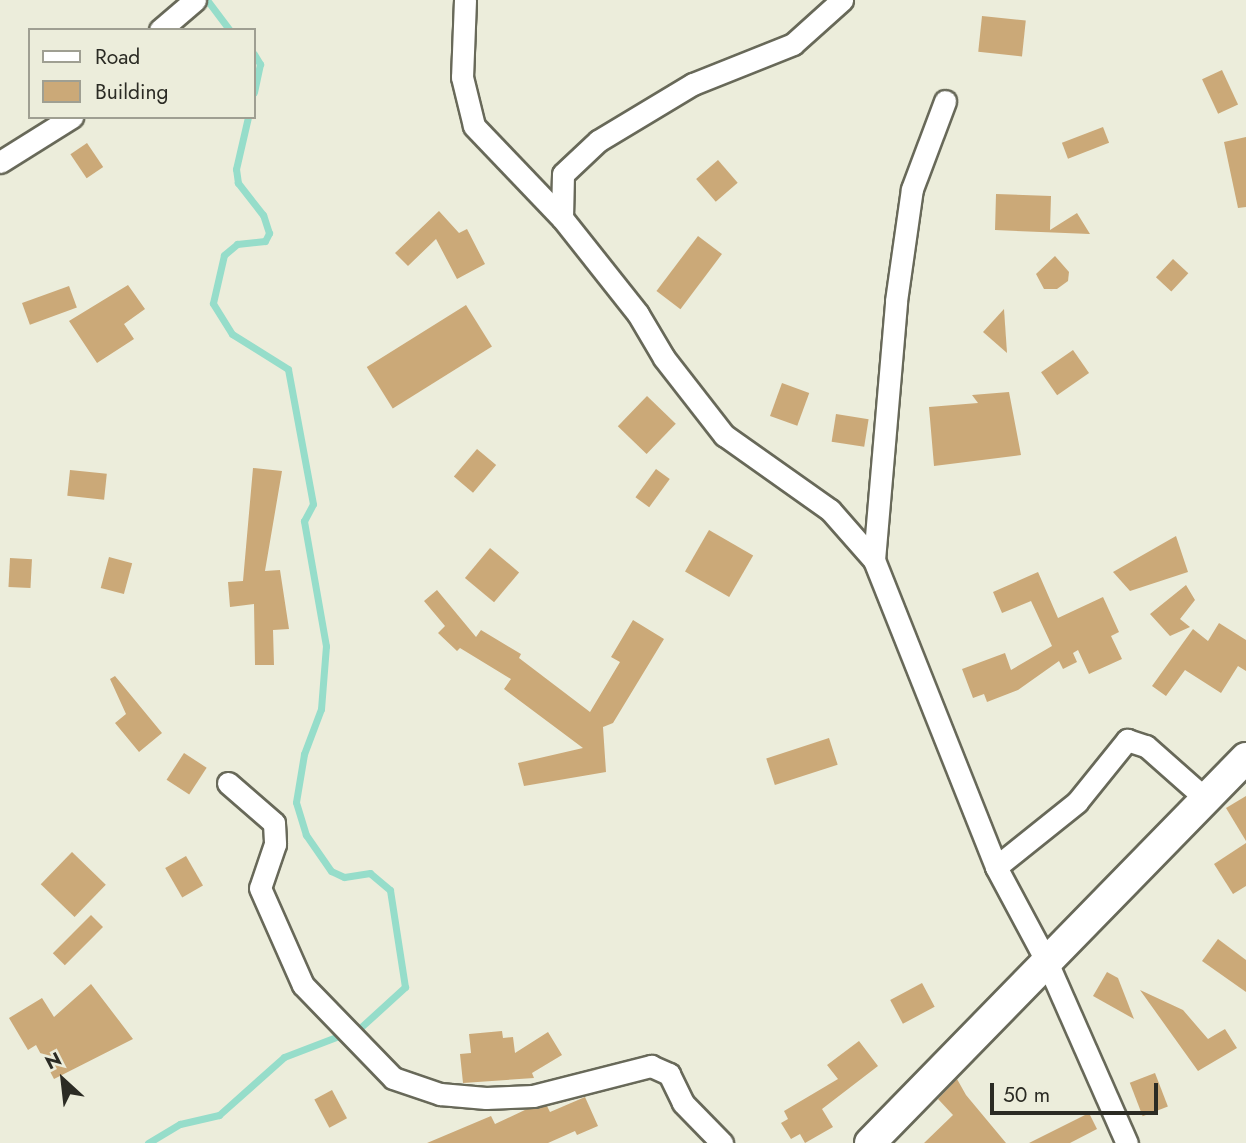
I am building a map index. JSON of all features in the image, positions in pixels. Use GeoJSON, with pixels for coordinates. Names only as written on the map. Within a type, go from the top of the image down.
{"type":"FeatureCollection","features":[{"type":"Feature","properties":{"kind":"street"},"geometry":{"type":"LineString","coordinates":[[162,28],[195,0]]}},
{"type":"Feature","properties":{"kind":"street"},"geometry":{"type":"LineString","coordinates":[[465,0],[461,77],[474,126],[562,218],[638,314],[664,358],[724,435],[830,510],[874,560],[996,867],[1047,962],[1127,1143]]}},
{"type":"Feature","properties":{"kind":"street"},"geometry":{"type":"LineString","coordinates":[[562,218],[563,174],[598,141],[693,84],[793,44],[842,0]]}},
{"type":"Feature","properties":{"kind":"street"},"geometry":{"type":"LineString","coordinates":[[874,560],[911,201],[945,101]]}},
{"type":"Feature","properties":{"kind":"street"},"geometry":{"type":"LineString","coordinates":[[0,162],[69,119]]}},
{"type":"Feature","properties":{"kind":"street"},"geometry":{"type":"LineString","coordinates":[[996,867],[1077,802],[1126,740],[1146,746],[1206,800]]}},
{"type":"Feature","properties":{"kind":"street"},"geometry":{"type":"LineString","coordinates":[[870,1143],[1246,758]]}},
{"type":"Feature","properties":{"kind":"street"},"geometry":{"type":"LineString","coordinates":[[228,783],[274,823],[275,844],[260,888],[303,985],[393,1078],[440,1094],[509,1097],[651,1066],[669,1074],[683,1103],[722,1143]]}},
{"type":"Feature","properties":{"kind":"building"},"geometry":{"type":"Polygon","coordinates":[[[982,16],[1026,21],[1022,56],[978,52],[982,16]]]}},
{"type":"Feature","properties":{"kind":"building"},"geometry":{"type":"Polygon","coordinates":[[[1222,70],[1238,104],[1218,114],[1202,79],[1222,70]]]}},
{"type":"Feature","properties":{"kind":"building"},"geometry":{"type":"Polygon","coordinates":[[[1103,127],[1109,143],[1068,159],[1062,143],[1103,127]]]}},
{"type":"Feature","properties":{"kind":"building"},"geometry":{"type":"Polygon","coordinates":[[[1246,137],[1246,207],[1238,208],[1224,142],[1246,137]]]}},
{"type":"Feature","properties":{"kind":"building"},"geometry":{"type":"Polygon","coordinates":[[[87,143],[103,167],[87,178],[70,154],[87,143]]]}},
{"type":"Feature","properties":{"kind":"building"},"geometry":{"type":"Polygon","coordinates":[[[718,160],[738,183],[716,202],[696,179],[718,160]]]}},
{"type":"Feature","properties":{"kind":"building"},"geometry":{"type":"Polygon","coordinates":[[[996,194],[1051,196],[1050,230],[1077,213],[1090,234],[995,230],[996,194]]]}},
{"type":"Feature","properties":{"kind":"building"},"geometry":{"type":"Polygon","coordinates":[[[439,211],[459,233],[467,229],[485,264],[457,279],[436,239],[408,266],[395,253],[439,211]]]}},
{"type":"Feature","properties":{"kind":"building"},"geometry":{"type":"Polygon","coordinates":[[[698,236],[722,254],[680,309],[656,291],[698,236]]]}},
{"type":"Feature","properties":{"kind":"building"},"geometry":{"type":"Polygon","coordinates":[[[1055,256],[1069,272],[1068,281],[1057,289],[1044,289],[1036,274],[1055,256]]]}},
{"type":"Feature","properties":{"kind":"building"},"geometry":{"type":"Polygon","coordinates":[[[1173,259],[1188,273],[1171,292],[1156,277],[1173,259]]]}},
{"type":"Feature","properties":{"kind":"building"},"geometry":{"type":"Polygon","coordinates":[[[128,285],[145,309],[124,324],[134,339],[97,363],[69,321],[128,285]]]}},
{"type":"Feature","properties":{"kind":"building"},"geometry":{"type":"Polygon","coordinates":[[[69,286],[77,308],[30,325],[22,303],[69,286]]]}},
{"type":"Feature","properties":{"kind":"building"},"geometry":{"type":"Polygon","coordinates":[[[466,305],[492,347],[393,409],[367,367],[466,305]]]}},
{"type":"Feature","properties":{"kind":"building"},"geometry":{"type":"Polygon","coordinates":[[[1004,309],[1007,353],[983,332],[1004,309]]]}},
{"type":"Feature","properties":{"kind":"building"},"geometry":{"type":"Polygon","coordinates":[[[1073,350],[1089,373],[1057,395],[1041,372],[1073,350]]]}},
{"type":"Feature","properties":{"kind":"building"},"geometry":{"type":"Polygon","coordinates":[[[782,383],[809,393],[797,426],[770,416],[782,383]]]}},
{"type":"Feature","properties":{"kind":"building"},"geometry":{"type":"Polygon","coordinates":[[[1009,392],[1021,455],[934,466],[929,407],[978,403],[972,395],[1009,392]]]}},
{"type":"Feature","properties":{"kind":"building"},"geometry":{"type":"Polygon","coordinates":[[[647,396],[676,424],[647,454],[618,426],[647,396]]]}},
{"type":"Feature","properties":{"kind":"building"},"geometry":{"type":"Polygon","coordinates":[[[836,414],[869,419],[864,447],[832,442],[836,414]]]}},
{"type":"Feature","properties":{"kind":"building"},"geometry":{"type":"Polygon","coordinates":[[[477,449],[496,465],[473,493],[454,477],[477,449]]]}},
{"type":"Feature","properties":{"kind":"building"},"geometry":{"type":"Polygon","coordinates":[[[253,468],[282,471],[265,571],[280,570],[289,629],[273,630],[274,665],[255,665],[254,604],[230,607],[228,582],[243,581],[253,468]]]}},
{"type":"Feature","properties":{"kind":"building"},"geometry":{"type":"Polygon","coordinates":[[[656,469],[670,479],[649,507],[635,497],[656,469]]]}},
{"type":"Feature","properties":{"kind":"building"},"geometry":{"type":"Polygon","coordinates":[[[70,470],[107,474],[104,500],[67,496],[70,470]]]}},
{"type":"Feature","properties":{"kind":"building"},"geometry":{"type":"Polygon","coordinates":[[[709,530],[753,556],[729,597],[685,572],[709,530]]]}},
{"type":"Feature","properties":{"kind":"building"},"geometry":{"type":"Polygon","coordinates":[[[1176,536],[1188,572],[1130,591],[1113,572],[1176,536]]]}},
{"type":"Feature","properties":{"kind":"building"},"geometry":{"type":"Polygon","coordinates":[[[490,548],[519,572],[494,602],[465,578],[490,548]]]}},
{"type":"Feature","properties":{"kind":"building"},"geometry":{"type":"Polygon","coordinates":[[[109,557],[132,563],[124,594],[101,588],[109,557]]]}},
{"type":"Feature","properties":{"kind":"building"},"geometry":{"type":"Polygon","coordinates":[[[10,558],[32,559],[30,588],[8,587],[10,558]]]}},
{"type":"Feature","properties":{"kind":"building"},"geometry":{"type":"Polygon","coordinates":[[[1038,572],[1058,618],[1103,597],[1119,632],[1111,636],[1122,659],[1089,674],[1078,650],[1073,653],[1077,662],[1063,669],[1059,661],[1018,690],[987,702],[984,694],[973,698],[962,669],[1005,653],[1011,670],[1052,646],[1031,601],[1002,613],[993,592],[1038,572]]]}},
{"type":"Feature","properties":{"kind":"building"},"geometry":{"type":"Polygon","coordinates":[[[1186,585],[1195,600],[1180,619],[1190,627],[1170,636],[1150,614],[1186,585]]]}},
{"type":"Feature","properties":{"kind":"building"},"geometry":{"type":"Polygon","coordinates":[[[437,590],[476,637],[481,630],[521,654],[519,658],[590,712],[620,662],[611,657],[633,620],[664,639],[613,723],[603,727],[606,772],[524,786],[518,763],[583,748],[504,689],[511,679],[460,648],[457,651],[438,633],[445,626],[424,601],[437,590]]]}},
{"type":"Feature","properties":{"kind":"building"},"geometry":{"type":"Polygon","coordinates":[[[1219,623],[1246,640],[1246,671],[1238,666],[1221,693],[1185,670],[1166,696],[1152,686],[1193,629],[1208,641],[1219,623]]]}},
{"type":"Feature","properties":{"kind":"building"},"geometry":{"type":"Polygon","coordinates":[[[115,676],[162,733],[139,752],[115,723],[126,714],[110,679],[115,676]]]}},
{"type":"Feature","properties":{"kind":"building"},"geometry":{"type":"Polygon","coordinates":[[[829,738],[838,765],[775,785],[766,758],[829,738]]]}},
{"type":"Feature","properties":{"kind":"building"},"geometry":{"type":"Polygon","coordinates":[[[184,753],[207,768],[189,795],[167,780],[184,753]]]}},
{"type":"Feature","properties":{"kind":"building"},"geometry":{"type":"Polygon","coordinates":[[[1246,796],[1246,841],[1226,808],[1246,796]]]}},
{"type":"Feature","properties":{"kind":"building"},"geometry":{"type":"Polygon","coordinates":[[[1246,843],[1246,886],[1233,894],[1214,864],[1246,843]]]}},
{"type":"Feature","properties":{"kind":"building"},"geometry":{"type":"Polygon","coordinates":[[[72,852],[106,885],[75,917],[41,884],[72,852]]]}},
{"type":"Feature","properties":{"kind":"building"},"geometry":{"type":"Polygon","coordinates":[[[186,856],[203,885],[182,897],[165,868],[186,856]]]}},
{"type":"Feature","properties":{"kind":"building"},"geometry":{"type":"Polygon","coordinates":[[[91,915],[103,927],[65,965],[53,953],[91,915]]]}},
{"type":"Feature","properties":{"kind":"building"},"geometry":{"type":"Polygon","coordinates":[[[1218,939],[1246,960],[1246,992],[1202,961],[1218,939]]]}},
{"type":"Feature","properties":{"kind":"building"},"geometry":{"type":"Polygon","coordinates":[[[1107,972],[1118,978],[1134,1019],[1093,996],[1107,972]]]}},
{"type":"Feature","properties":{"kind":"building"},"geometry":{"type":"Polygon","coordinates":[[[922,983],[935,1007],[903,1024],[890,1000],[922,983]]]}},
{"type":"Feature","properties":{"kind":"building"},"geometry":{"type":"Polygon","coordinates":[[[91,984],[133,1039],[54,1079],[36,1045],[28,1050],[9,1018],[42,998],[54,1017],[91,984]]]}},
{"type":"Feature","properties":{"kind":"building"},"geometry":{"type":"Polygon","coordinates":[[[1140,990],[1183,1010],[1208,1039],[1225,1029],[1237,1048],[1198,1071],[1140,990]]]}},
{"type":"Feature","properties":{"kind":"building"},"geometry":{"type":"Polygon","coordinates":[[[502,1031],[503,1038],[513,1037],[515,1053],[548,1032],[562,1055],[532,1073],[534,1078],[463,1083],[460,1054],[471,1053],[469,1034],[502,1031]]]}},
{"type":"Feature","properties":{"kind":"building"},"geometry":{"type":"Polygon","coordinates":[[[859,1041],[878,1066],[822,1109],[833,1127],[805,1143],[800,1134],[791,1139],[781,1123],[788,1119],[784,1111],[838,1079],[827,1065],[859,1041]]]}},
{"type":"Feature","properties":{"kind":"building"},"geometry":{"type":"Polygon","coordinates":[[[1155,1073],[1168,1107],[1143,1116],[1130,1083],[1155,1073]]]}},
{"type":"Feature","properties":{"kind":"building"},"geometry":{"type":"Polygon","coordinates":[[[957,1079],[966,1095],[1006,1143],[924,1143],[953,1115],[938,1099],[957,1079]]]}},
{"type":"Feature","properties":{"kind":"building"},"geometry":{"type":"Polygon","coordinates":[[[332,1090],[347,1118],[329,1128],[314,1099],[332,1090]]]}},
{"type":"Feature","properties":{"kind":"building"},"geometry":{"type":"Polygon","coordinates":[[[585,1097],[598,1126],[577,1135],[575,1131],[548,1143],[427,1143],[491,1116],[495,1124],[527,1109],[547,1106],[550,1112],[585,1097]]]}},
{"type":"Feature","properties":{"kind":"building"},"geometry":{"type":"Polygon","coordinates":[[[1089,1113],[1097,1129],[1070,1143],[1029,1143],[1089,1113]]]}},
{"type":"Feature","properties":{"kind":"waterway"},"geometry":{"type":"LineString","coordinates":[[207,0],[228,28]]}},
{"type":"Feature","properties":{"kind":"waterway"},"geometry":{"type":"LineString","coordinates":[[256,57],[260,64],[256,83]]}},
{"type":"Feature","properties":{"kind":"waterway"},"geometry":{"type":"LineString","coordinates":[[148,1143],[180,1124],[219,1115],[284,1057],[360,1028],[405,987],[390,890],[370,873],[344,877],[331,871],[306,835],[296,802],[304,754],[321,709],[326,646],[304,521],[313,504],[288,369],[232,334],[213,303],[224,255],[237,244],[265,241],[269,233],[263,215],[238,183],[236,169],[248,119]]}}]}
